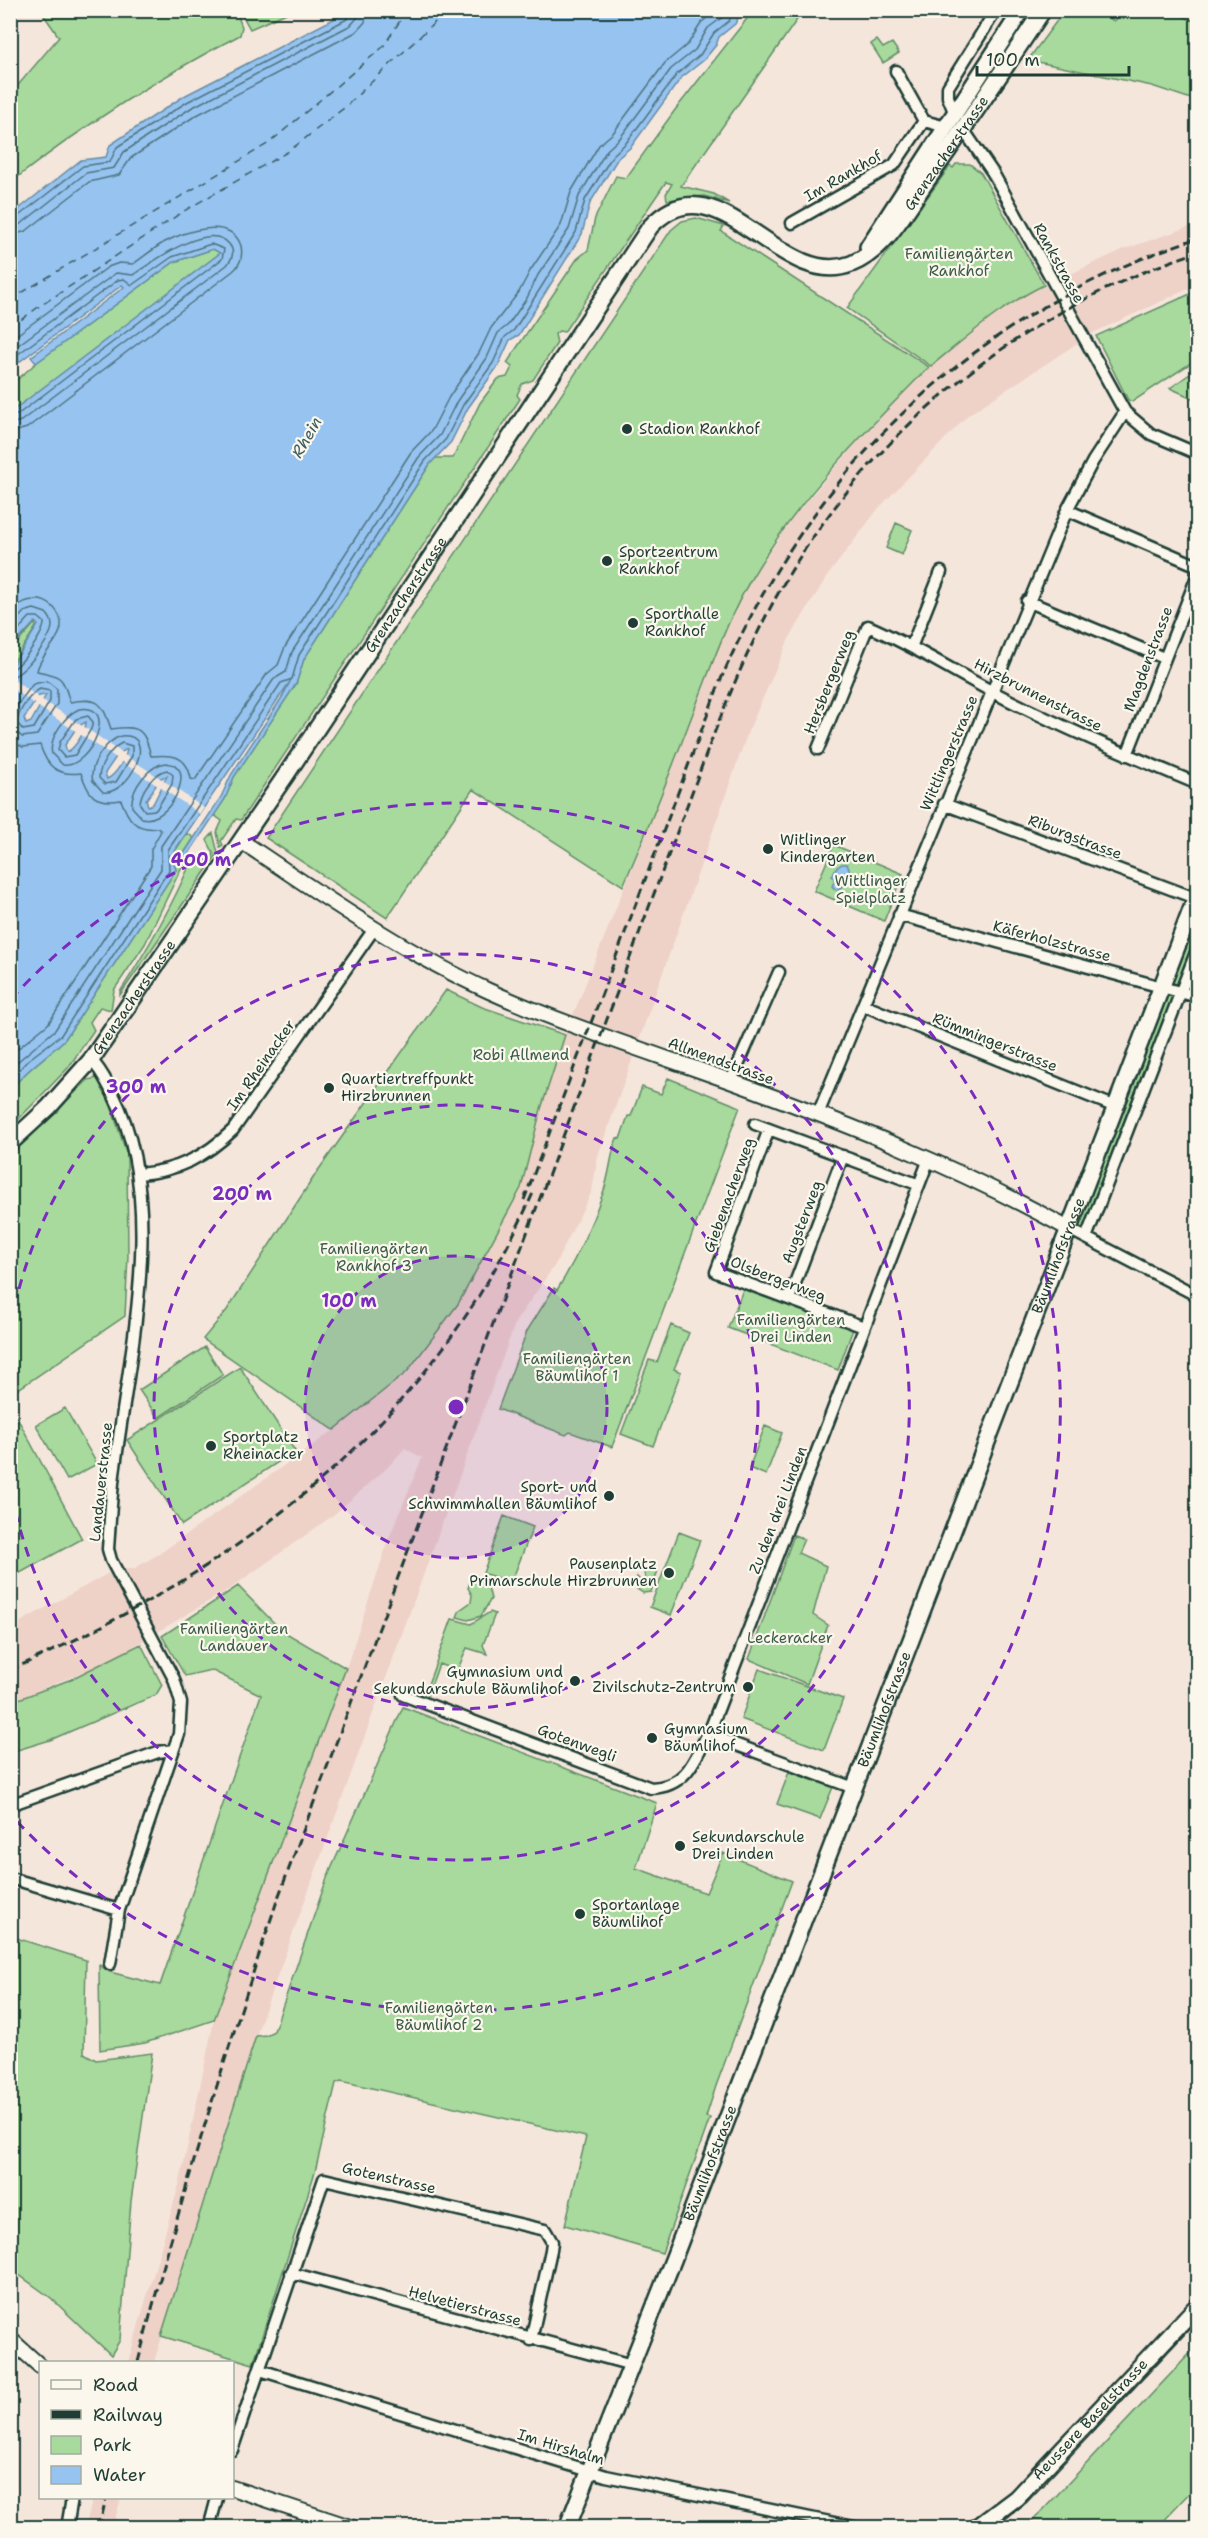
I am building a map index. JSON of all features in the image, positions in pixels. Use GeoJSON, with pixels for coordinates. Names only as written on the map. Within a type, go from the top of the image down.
{"type":"FeatureCollection","features":[{"type":"Feature","properties":{"kind":"main road","name":"Grenzacherstrasse"},"geometry":{"type":"LineString","coordinates":[[862,258],[1022,10]]}},
{"type":"Feature","properties":{"kind":"main road","name":"Grenzacherstrasse"},"geometry":{"type":"LineString","coordinates":[[10,1143],[49,1107],[91,1060],[241,841],[495,458],[657,220],[673,211],[704,207],[729,216],[806,265],[830,269],[862,258],[886,237],[963,129],[1043,10]]}},
{"type":"Feature","properties":{"kind":"main road"},"geometry":{"type":"LineString","coordinates":[[951,120],[963,129]]}},
{"type":"Feature","properties":{"kind":"main road","name":"Bäumlihofstrasse"},"geometry":{"type":"LineString","coordinates":[[567,2528],[632,2365],[1196,895]]}},
{"type":"Feature","properties":{"kind":"main road","name":"Aeussere Baselstrasse"},"geometry":{"type":"LineString","coordinates":[[976,2528],[1016,2498],[1197,2305]]}},
{"type":"Feature","properties":{"kind":"street","name":"Grenzacherstrasse"},"geometry":{"type":"LineString","coordinates":[[951,120],[948,87],[996,10]]}},
{"type":"Feature","properties":{"kind":"street"},"geometry":{"type":"LineString","coordinates":[[896,71],[924,121],[951,120]]}},
{"type":"Feature","properties":{"kind":"street","name":"Im Rankhof"},"geometry":{"type":"LineString","coordinates":[[792,223],[894,165],[924,121]]}},
{"type":"Feature","properties":{"kind":"street","name":"Rankstrasse"},"geometry":{"type":"LineString","coordinates":[[963,129],[993,173],[1125,412]]}},
{"type":"Feature","properties":{"kind":"street"},"geometry":{"type":"LineString","coordinates":[[1125,412],[1151,434],[1197,454]]}},
{"type":"Feature","properties":{"kind":"street","name":"Wittlingerstrasse"},"geometry":{"type":"LineString","coordinates":[[818,1114],[1067,510],[1093,461],[1125,412]]}},
{"type":"Feature","properties":{"kind":"street"},"geometry":{"type":"LineString","coordinates":[[1067,510],[1197,566]]}},
{"type":"Feature","properties":{"kind":"street"},"geometry":{"type":"LineString","coordinates":[[912,645],[941,572]]}},
{"type":"Feature","properties":{"kind":"street","name":"Magdenstrasse"},"geometry":{"type":"LineString","coordinates":[[1128,755],[1197,574]]}},
{"type":"Feature","properties":{"kind":"street"},"geometry":{"type":"LineString","coordinates":[[1028,601],[1164,658]]}},
{"type":"Feature","properties":{"kind":"street","name":"Hirzbrunnenstrasse"},"geometry":{"type":"LineString","coordinates":[[868,626],[912,645],[991,691],[1059,726],[1197,784]]}},
{"type":"Feature","properties":{"kind":"street","name":"Hersbergerweg"},"geometry":{"type":"LineString","coordinates":[[818,750],[868,626]]}},
{"type":"Feature","properties":{"kind":"street","name":"Riburgstrasse"},"geometry":{"type":"LineString","coordinates":[[944,804],[1196,895]]}},
{"type":"Feature","properties":{"kind":"street","name":"Allmendstrasse"},"geometry":{"type":"LineString","coordinates":[[241,841],[418,956],[492,992],[818,1114],[929,1159],[1013,1198],[1197,1294]]}},
{"type":"Feature","properties":{"kind":"street","name":"Käferholzstrasse"},"geometry":{"type":"LineString","coordinates":[[899,915],[1197,997]]}},
{"type":"Feature","properties":{"kind":"street","name":"Im Rheinacker"},"geometry":{"type":"LineString","coordinates":[[139,1174],[158,1173],[195,1160],[211,1151],[233,1130],[374,929]]}},
{"type":"Feature","properties":{"kind":"street","name":"Bäumlihofstrasse"},"geometry":{"type":"LineString","coordinates":[[1086,1238],[1197,946]]}},
{"type":"Feature","properties":{"kind":"street"},"geometry":{"type":"LineString","coordinates":[[731,1082],[779,972]]}},
{"type":"Feature","properties":{"kind":"street","name":"Rümmingerstrasse"},"geometry":{"type":"LineString","coordinates":[[863,1005],[1116,1107]]}},
{"type":"Feature","properties":{"kind":"street","name":"Landauerstrasse"},"geometry":{"type":"LineString","coordinates":[[91,1060],[99,1069],[119,1106],[139,1174],[140,1270],[127,1389],[115,1467],[108,1549],[111,1560],[177,1688],[181,1718],[173,1750],[119,1910],[110,1964]]}},
{"type":"Feature","properties":{"kind":"street"},"geometry":{"type":"LineString","coordinates":[[756,1124],[917,1184]]}},
{"type":"Feature","properties":{"kind":"street","name":"Giebenacherweg"},"geometry":{"type":"LineString","coordinates":[[716,1272],[769,1129]]}},
{"type":"Feature","properties":{"kind":"street","name":"Augsterweg"},"geometry":{"type":"LineString","coordinates":[[789,1299],[843,1156]]}},
{"type":"Feature","properties":{"kind":"street","name":"Zu den drei Linden"},"geometry":{"type":"LineString","coordinates":[[712,1725],[917,1184],[929,1159]]}},
{"type":"Feature","properties":{"kind":"street","name":"Olsbergerweg"},"geometry":{"type":"LineString","coordinates":[[716,1272],[864,1327]]}},
{"type":"Feature","properties":{"kind":"street","name":"Gotenwegli"},"geometry":{"type":"LineString","coordinates":[[404,1695],[651,1788],[675,1782],[686,1775],[712,1725]]}},
{"type":"Feature","properties":{"kind":"street"},"geometry":{"type":"LineString","coordinates":[[712,1725],[716,1734],[726,1741],[854,1788]]}},
{"type":"Feature","properties":{"kind":"street"},"geometry":{"type":"LineString","coordinates":[[10,1805],[158,1752],[173,1750]]}},
{"type":"Feature","properties":{"kind":"street"},"geometry":{"type":"LineString","coordinates":[[10,1878],[119,1910]]}},
{"type":"Feature","properties":{"kind":"street","name":"Gotenstrasse"},"geometry":{"type":"LineString","coordinates":[[234,2444],[324,2179],[545,2230],[552,2241],[531,2340]]}},
{"type":"Feature","properties":{"kind":"street","name":"Helvetierstrasse"},"geometry":{"type":"LineString","coordinates":[[291,2273],[531,2340],[632,2365]]}},
{"type":"Feature","properties":{"kind":"street"},"geometry":{"type":"LineString","coordinates":[[10,2338],[39,2366]]}},
{"type":"Feature","properties":{"kind":"street","name":"Im Hirshalm"},"geometry":{"type":"LineString","coordinates":[[260,2370],[590,2472],[859,2528]]}},
{"type":"Feature","properties":{"kind":"street"},"geometry":{"type":"LineString","coordinates":[[234,2489],[353,2528]]}},
{"type":"Feature","properties":{"kind":"street"},"geometry":{"type":"LineString","coordinates":[[68,2528],[72,2499]]}},
{"type":"Feature","properties":{"kind":"street"},"geometry":{"type":"LineString","coordinates":[[209,2528],[217,2499]]}},
{"type":"Feature","properties":{"kind":"shaded area"},"geometry":{"type":"Polygon","coordinates":[[[1197,224],[1197,285],[1093,333],[968,415],[878,509],[826,578],[789,639],[748,732],[598,1156],[592,1191],[555,1265],[516,1321],[261,2021],[154,2361],[128,2361],[180,2181],[214,2020],[346,1668],[389,1538],[422,1458],[405,1448],[386,1469],[331,1517],[231,1588],[109,1661],[11,1702],[11,1627],[116,1569],[133,1569],[159,1554],[334,1430],[407,1372],[541,1109],[565,1035],[659,801],[715,653],[751,579],[793,518],[868,428],[929,367],[989,319],[1023,296],[1122,250],[1197,224]]]}},
{"type":"Feature","properties":{"kind":"shaded area"},"geometry":{"type":"Polygon","coordinates":[[[93,2499],[121,2499],[113,2527],[85,2527],[93,2499]]]}},
{"type":"Feature","properties":{"kind":"green space"},"geometry":{"type":"Polygon","coordinates":[[[41,11],[136,11],[143,16],[148,11],[236,11],[242,27],[240,35],[122,104],[11,182],[11,87],[14,90],[59,37],[41,11]]]}},
{"type":"Feature","properties":{"kind":"green space"},"geometry":{"type":"Polygon","coordinates":[[[240,11],[291,11],[250,29],[240,11]]]}},
{"type":"Feature","properties":{"kind":"green space"},"geometry":{"type":"Polygon","coordinates":[[[753,11],[803,11],[681,186],[714,194],[729,203],[704,196],[667,200],[666,194],[672,184],[666,182],[564,332],[559,331],[555,334],[557,343],[533,380],[522,384],[517,395],[520,399],[241,820],[236,819],[221,841],[223,845],[220,847],[217,832],[222,821],[214,815],[225,799],[234,777],[296,684],[304,659],[430,464],[435,458],[453,458],[480,403],[498,379],[507,377],[512,367],[507,363],[577,259],[588,250],[595,218],[616,176],[626,178],[675,110],[753,11]]]}},
{"type":"Feature","properties":{"kind":"green space"},"geometry":{"type":"Polygon","coordinates":[[[1064,11],[1097,11],[1114,21],[1122,11],[1169,11],[1197,22],[1197,101],[1152,86],[1028,60],[1064,11]]]}},
{"type":"Feature","properties":{"kind":"green space"},"geometry":{"type":"Polygon","coordinates":[[[877,40],[883,48],[892,43],[899,53],[883,63],[871,44],[877,40]]]}},
{"type":"Feature","properties":{"kind":"green space","name":"Familiengärten Rankhof"},"geometry":{"type":"Polygon","coordinates":[[[956,164],[970,164],[981,173],[1044,285],[999,312],[931,366],[847,308],[950,166],[953,168],[956,164]]]}},
{"type":"Feature","properties":{"kind":"green space","name":"Sportzentrum Rankhof"},"geometry":{"type":"Polygon","coordinates":[[[696,218],[724,226],[721,231],[929,367],[833,467],[789,521],[751,579],[719,645],[623,886],[473,789],[387,918],[266,838],[671,230],[682,221],[696,218]]]}},
{"type":"Feature","properties":{"kind":"green space"},"geometry":{"type":"Polygon","coordinates":[[[213,249],[221,253],[11,412],[11,385],[36,363],[174,262],[213,249]]]}},
{"type":"Feature","properties":{"kind":"green space"},"geometry":{"type":"Polygon","coordinates":[[[1197,291],[1197,359],[1132,402],[1128,400],[1096,336],[1197,291]]]}},
{"type":"Feature","properties":{"kind":"green space"},"geometry":{"type":"Polygon","coordinates":[[[1197,369],[1197,400],[1170,388],[1197,369]]]}},
{"type":"Feature","properties":{"kind":"green space"},"geometry":{"type":"Polygon","coordinates":[[[896,523],[912,530],[902,555],[886,548],[896,523]]]}},
{"type":"Feature","properties":{"kind":"green space"},"geometry":{"type":"Polygon","coordinates":[[[35,623],[36,627],[11,666],[11,650],[35,623]]]}},
{"type":"Feature","properties":{"kind":"green space"},"geometry":{"type":"Polygon","coordinates":[[[187,833],[194,838],[183,855],[173,859],[173,854],[187,833]]]}},
{"type":"Feature","properties":{"kind":"green space"},"geometry":{"type":"Polygon","coordinates":[[[213,833],[218,853],[120,995],[166,914],[190,864],[193,861],[209,862],[214,854],[207,840],[213,833]]]}},
{"type":"Feature","properties":{"kind":"green space","name":"Wittlinger Spielplatz"},"geometry":{"type":"Polygon","coordinates":[[[834,845],[903,874],[884,921],[814,891],[834,845]]]}},
{"type":"Feature","properties":{"kind":"green space"},"geometry":{"type":"Polygon","coordinates":[[[186,858],[145,944],[114,990],[111,1010],[100,1007],[90,1022],[94,1030],[68,1068],[11,1127],[11,1090],[23,1076],[65,1039],[176,870],[174,863],[186,858]]]}},
{"type":"Feature","properties":{"kind":"green space"},"geometry":{"type":"Polygon","coordinates":[[[1197,892],[1197,947],[1086,1238],[1067,1228],[1197,892]]]}},
{"type":"Feature","properties":{"kind":"green space","name":"Familiengärten Rankhof 3"},"geometry":{"type":"Polygon","coordinates":[[[446,990],[482,1007],[565,1035],[541,1109],[521,1188],[458,1304],[407,1372],[334,1430],[203,1339],[227,1310],[317,1172],[446,990]]]}},
{"type":"Feature","properties":{"kind":"green space"},"geometry":{"type":"Polygon","coordinates":[[[97,1078],[108,1097],[127,1155],[128,1256],[125,1316],[11,1394],[11,1155],[88,1080],[97,1078]]]}},
{"type":"Feature","properties":{"kind":"green space","name":"Familiengärten Bäumlihof 1"},"geometry":{"type":"Polygon","coordinates":[[[668,1078],[740,1107],[612,1447],[570,1432],[566,1435],[498,1409],[527,1331],[554,1288],[557,1290],[571,1267],[588,1230],[605,1186],[617,1138],[620,1139],[642,1087],[661,1094],[668,1078]]]}},
{"type":"Feature","properties":{"kind":"green space","name":"Familiengärten Drei Linden"},"geometry":{"type":"Polygon","coordinates":[[[744,1287],[853,1329],[838,1370],[728,1328],[744,1287]]]}},
{"type":"Feature","properties":{"kind":"green space"},"geometry":{"type":"Polygon","coordinates":[[[671,1325],[689,1333],[674,1369],[681,1372],[653,1446],[621,1434],[649,1360],[657,1362],[671,1325]]]}},
{"type":"Feature","properties":{"kind":"green space"},"geometry":{"type":"Polygon","coordinates":[[[205,1347],[223,1375],[158,1418],[139,1390],[205,1347]]]}},
{"type":"Feature","properties":{"kind":"green space","name":"Sportplatz Rheinacker"},"geometry":{"type":"Polygon","coordinates":[[[240,1367],[295,1451],[182,1525],[127,1440],[240,1367]]]}},
{"type":"Feature","properties":{"kind":"green space"},"geometry":{"type":"Polygon","coordinates":[[[11,1406],[82,1539],[10,1578],[11,1406]]]}},
{"type":"Feature","properties":{"kind":"green space"},"geometry":{"type":"Polygon","coordinates":[[[65,1408],[97,1464],[67,1480],[36,1425],[65,1408]]]}},
{"type":"Feature","properties":{"kind":"green space"},"geometry":{"type":"Polygon","coordinates":[[[765,1426],[782,1433],[766,1475],[749,1468],[765,1426]]]}},
{"type":"Feature","properties":{"kind":"green space"},"geometry":{"type":"Polygon","coordinates":[[[504,1516],[533,1527],[511,1583],[483,1573],[504,1516]]]}},
{"type":"Feature","properties":{"kind":"green space"},"geometry":{"type":"Polygon","coordinates":[[[679,1532],[700,1540],[671,1615],[650,1607],[679,1532]]]}},
{"type":"Feature","properties":{"kind":"green space","name":"Leckeracker"},"geometry":{"type":"Polygon","coordinates":[[[794,1535],[804,1539],[798,1553],[826,1566],[813,1615],[828,1625],[807,1684],[749,1659],[794,1535]]]}},
{"type":"Feature","properties":{"kind":"green space"},"geometry":{"type":"Polygon","coordinates":[[[651,1565],[658,1570],[651,1592],[643,1593],[637,1589],[637,1577],[642,1582],[645,1580],[644,1570],[651,1565]]]}},
{"type":"Feature","properties":{"kind":"green space"},"geometry":{"type":"Polygon","coordinates":[[[473,1574],[487,1583],[491,1599],[481,1616],[468,1620],[457,1617],[460,1610],[471,1602],[472,1595],[468,1588],[473,1574]]]}},
{"type":"Feature","properties":{"kind":"green space","name":"Familiengärten Landauer"},"geometry":{"type":"Polygon","coordinates":[[[238,1586],[281,1630],[346,1668],[214,2020],[145,2043],[100,2050],[99,1965],[110,1972],[160,1985],[261,1695],[211,1670],[185,1676],[162,1636],[238,1586]]]}},
{"type":"Feature","properties":{"kind":"green space"},"geometry":{"type":"Polygon","coordinates":[[[490,1612],[495,1614],[483,1645],[487,1654],[467,1648],[457,1671],[439,1664],[426,1700],[424,1695],[452,1619],[471,1624],[490,1612]]]}},
{"type":"Feature","properties":{"kind":"green space"},"geometry":{"type":"Polygon","coordinates":[[[141,1644],[162,1685],[156,1695],[50,1740],[11,1752],[11,1702],[69,1680],[141,1644]]]}},
{"type":"Feature","properties":{"kind":"green space"},"geometry":{"type":"Polygon","coordinates":[[[759,1669],[843,1699],[824,1750],[741,1719],[759,1669]]]}},
{"type":"Feature","properties":{"kind":"green space","name":"Familiengärten Bäumlihof 2"},"geometry":{"type":"Polygon","coordinates":[[[403,1707],[657,1803],[636,1868],[706,1893],[723,1853],[792,1881],[716,2086],[706,2117],[710,2118],[662,2253],[565,2225],[586,2137],[341,2081],[336,2083],[315,2172],[253,2364],[161,2336],[256,2036],[274,2031],[327,1878],[403,1707]]]}},
{"type":"Feature","properties":{"kind":"green space"},"geometry":{"type":"Polygon","coordinates":[[[789,1772],[833,1787],[820,1819],[777,1804],[789,1772]]]}},
{"type":"Feature","properties":{"kind":"green space"},"geometry":{"type":"Polygon","coordinates":[[[10,1936],[86,1960],[84,2053],[96,2060],[152,2053],[131,2201],[120,2340],[111,2355],[51,2298],[11,2269],[10,1936]]]}},
{"type":"Feature","properties":{"kind":"green space"},"geometry":{"type":"Polygon","coordinates":[[[1197,2346],[1197,2485],[1157,2527],[1027,2527],[1197,2346]]]}},
{"type":"Feature","properties":{"kind":"water","name":"Rhein"},"geometry":{"type":"Polygon","coordinates":[[[349,11],[742,11],[735,24],[719,37],[716,45],[704,60],[681,78],[631,147],[618,158],[590,203],[582,234],[519,335],[510,340],[498,366],[468,408],[451,442],[430,464],[304,659],[296,684],[234,777],[225,799],[186,858],[174,863],[176,870],[65,1039],[23,1076],[11,1090],[11,667],[38,625],[35,622],[11,648],[11,412],[220,253],[213,249],[174,262],[36,363],[31,357],[124,287],[122,285],[11,368],[11,215],[81,160],[106,157],[110,145],[184,96],[349,11]],[[291,680],[173,853],[173,858],[183,855],[221,797],[231,775],[291,680]],[[46,695],[39,696],[24,718],[26,724],[31,722],[46,695]],[[86,722],[77,727],[65,745],[67,752],[80,739],[86,722]],[[127,749],[118,754],[105,773],[107,779],[120,766],[127,749]],[[167,776],[161,778],[146,800],[148,806],[153,804],[167,776]]]}},
{"type":"Feature","properties":{"kind":"water"},"geometry":{"type":"Polygon","coordinates":[[[847,864],[851,874],[848,883],[836,890],[832,886],[835,879],[832,876],[836,868],[847,864]]]}},
{"type":"Feature","properties":{"kind":"pier"},"geometry":{"type":"Polygon","coordinates":[[[11,678],[41,699],[36,705],[11,688],[11,678]]]}},
{"type":"Feature","properties":{"kind":"pier"},"geometry":{"type":"Polygon","coordinates":[[[41,699],[82,726],[77,732],[37,706],[41,699]]]}},
{"type":"Feature","properties":{"kind":"pier"},"geometry":{"type":"Polygon","coordinates":[[[83,726],[122,753],[118,759],[78,733],[83,726]]]}},
{"type":"Feature","properties":{"kind":"pier"},"geometry":{"type":"Polygon","coordinates":[[[123,754],[163,780],[158,786],[119,760],[123,754]]]}},
{"type":"Feature","properties":{"kind":"pier"},"geometry":{"type":"Polygon","coordinates":[[[164,781],[204,808],[200,814],[160,787],[164,781]]]}},
{"type":"Feature","properties":{"kind":"ferry route"},"geometry":{"type":"LineString","coordinates":[[10,302],[269,143],[383,47],[407,10]]}},
{"type":"Feature","properties":{"kind":"ferry route"},"geometry":{"type":"LineString","coordinates":[[10,328],[184,211],[289,151],[344,108],[448,10]]}},
{"type":"Feature","properties":{"kind":"tram line"},"geometry":{"type":"LineString","coordinates":[[994,2528],[1026,2503],[1198,2320]]}},
{"type":"Feature","properties":{"kind":"railway"},"geometry":{"type":"LineString","coordinates":[[524,1200],[719,684],[756,606],[800,534],[851,468],[909,408],[972,355],[1042,308],[1117,269],[1198,238]]}},
{"type":"Feature","properties":{"kind":"railway"},"geometry":{"type":"LineString","coordinates":[[138,2361],[169,2245],[204,2129],[278,1898],[710,744],[757,634],[791,571],[828,516],[870,465],[916,418],[966,376],[1020,337],[1076,304],[1136,275],[1198,252]]}},
{"type":"Feature","properties":{"kind":"railway"},"geometry":{"type":"LineString","coordinates":[[10,1670],[94,1630],[174,1586],[249,1537],[319,1481],[383,1420],[440,1352],[491,1276],[533,1193]]}},
{"type":"Feature","properties":{"kind":"railway"},"geometry":{"type":"LineString","coordinates":[[99,2528],[106,2499]]}},
{"type":"Feature","properties":{"kind":"place","name":"Stadion Rankhof"},"geometry":{"type":"Point","coordinates":[627,429]}},
{"type":"Feature","properties":{"kind":"place","name":"Sportzentrum Rankhof"},"geometry":{"type":"Point","coordinates":[607,561]}},
{"type":"Feature","properties":{"kind":"place","name":"Sporthalle Rankhof"},"geometry":{"type":"Point","coordinates":[633,623]}},
{"type":"Feature","properties":{"kind":"place","name":"Witlinger Kindergarten"},"geometry":{"type":"Point","coordinates":[768,849]}},
{"type":"Feature","properties":{"kind":"place","name":"Quartiertreffpunkt Hirzbrunnen"},"geometry":{"type":"Point","coordinates":[329,1088]}},
{"type":"Feature","properties":{"kind":"place","name":"Sportplatz Rheinacker"},"geometry":{"type":"Point","coordinates":[211,1446]}},
{"type":"Feature","properties":{"kind":"place","name":"Sport- und Schwimmhallen Bäumlihof"},"geometry":{"type":"Point","coordinates":[609,1496]}},
{"type":"Feature","properties":{"kind":"place","name":"Pausenplatz Primarschule Hirzbrunnen"},"geometry":{"type":"Point","coordinates":[669,1573]}},
{"type":"Feature","properties":{"kind":"place","name":"Gymnasium und Sekundarschule Bäumlihof"},"geometry":{"type":"Point","coordinates":[575,1681]}},
{"type":"Feature","properties":{"kind":"place","name":"Zivilschutz-Zentrum"},"geometry":{"type":"Point","coordinates":[748,1687]}},
{"type":"Feature","properties":{"kind":"place","name":"Gymnasium Bäumlihof"},"geometry":{"type":"Point","coordinates":[652,1738]}},
{"type":"Feature","properties":{"kind":"place","name":"Sekundarschule Drei Linden"},"geometry":{"type":"Point","coordinates":[680,1846]}},
{"type":"Feature","properties":{"kind":"place","name":"Sportanlage Bäumlihof"},"geometry":{"type":"Point","coordinates":[580,1914]}},
{"type":"Feature","properties":{"kind":"park label","name":"Robi Allmend"},"geometry":{"type":"Point","coordinates":[521,1055]}}]}
